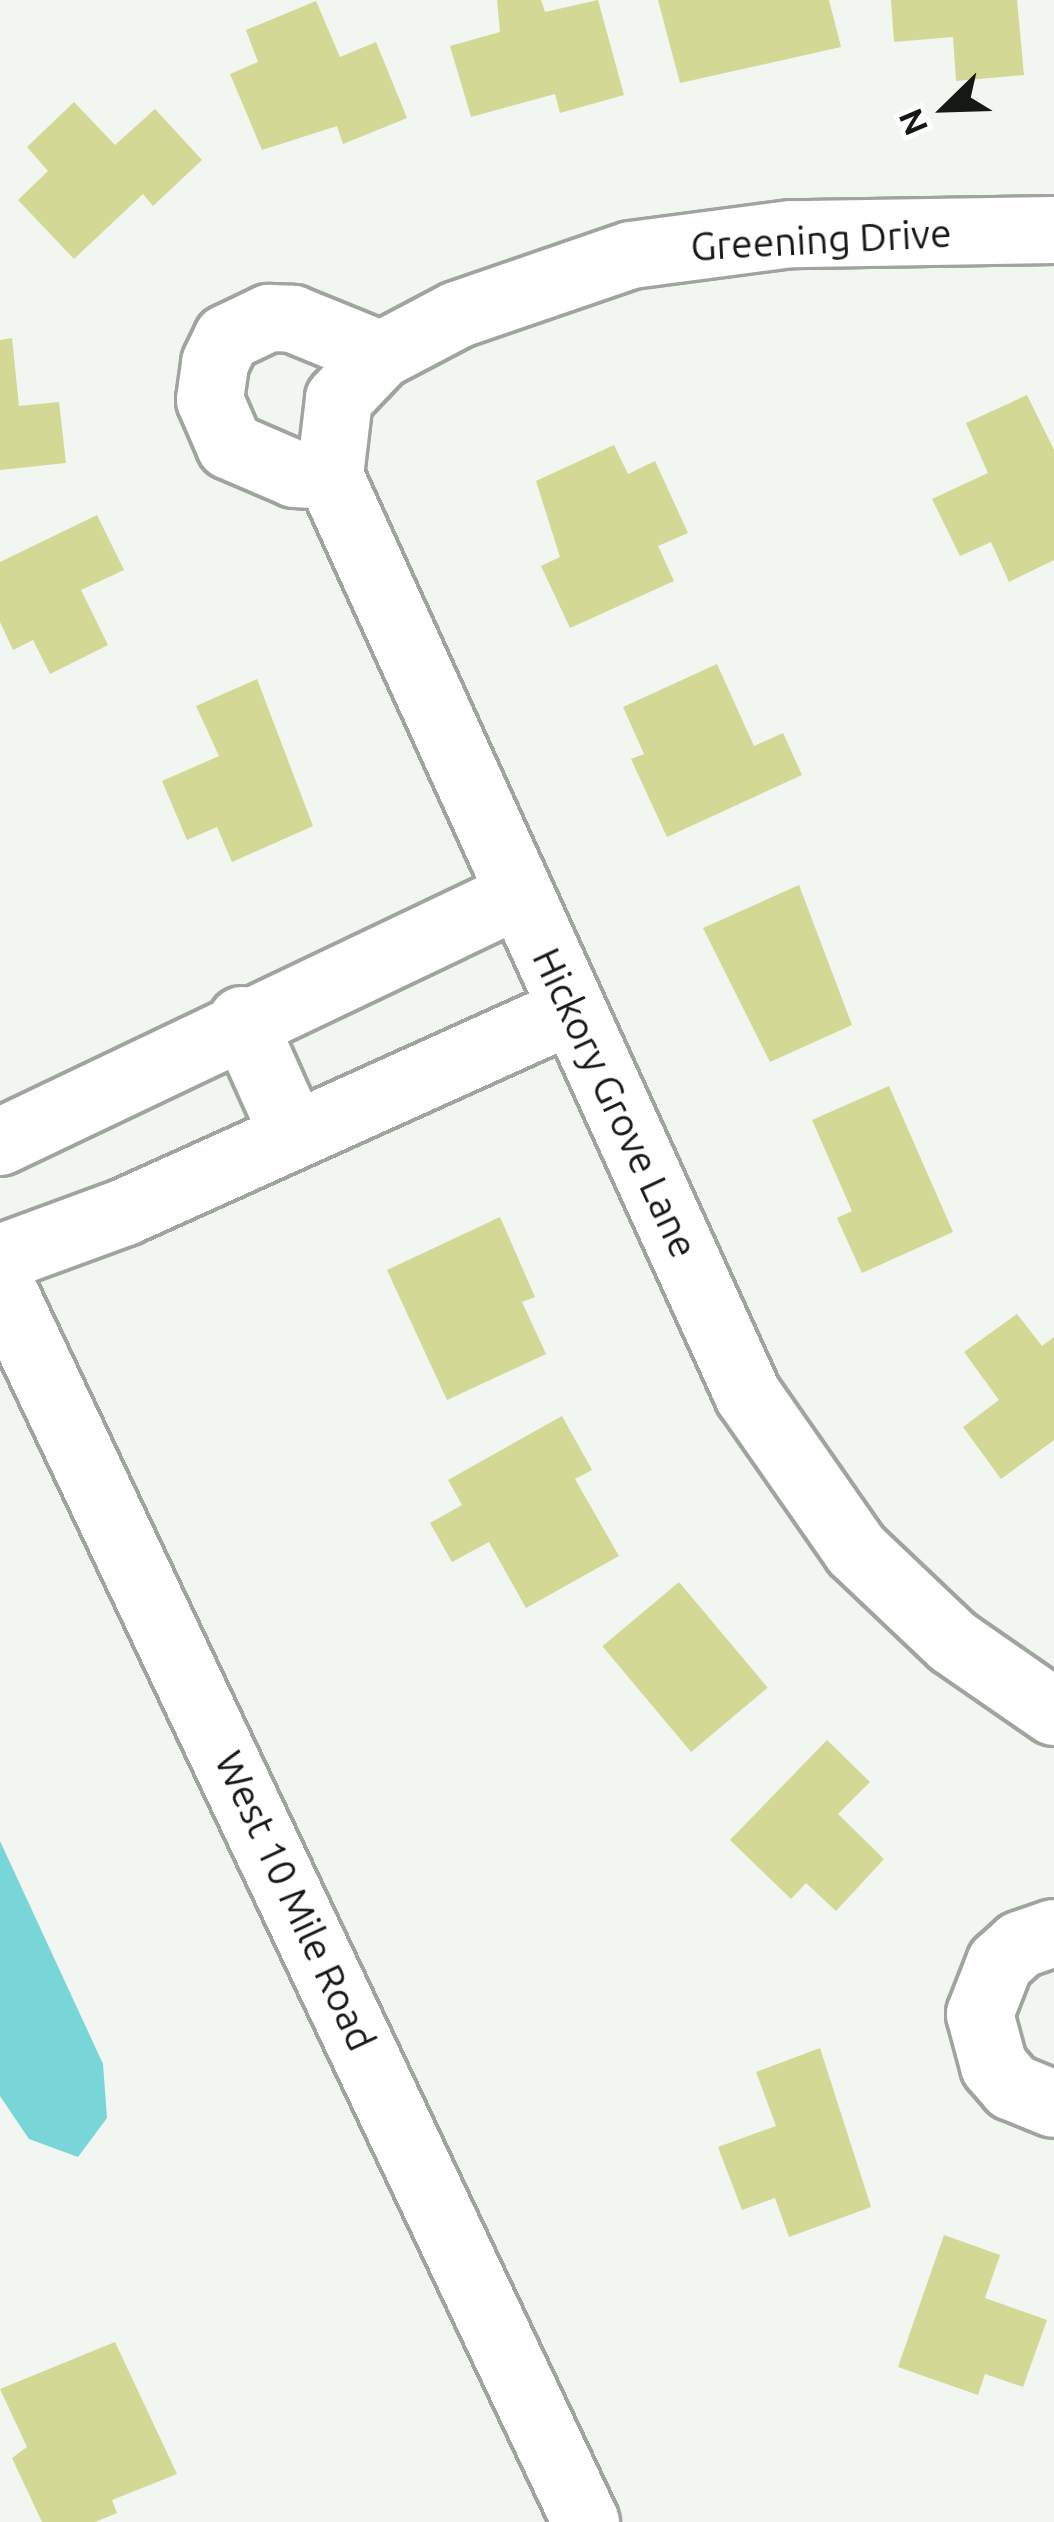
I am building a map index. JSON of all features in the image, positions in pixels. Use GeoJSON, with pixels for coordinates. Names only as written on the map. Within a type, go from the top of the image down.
{"type":"FeatureCollection","features":[{"type":"Feature","properties":{"kind":"street","name":"Greening Drive"},"geometry":{"type":"LineString","coordinates":[[360,377],[458,315],[632,255],[791,234],[1054,230]]}},
{"type":"Feature","properties":{"kind":"street"},"geometry":{"type":"LineString","coordinates":[[269,318],[293,319],[360,377],[330,476],[295,474],[230,446],[210,400],[215,363],[227,338],[269,318]]}},
{"type":"Feature","properties":{"kind":"street","name":"Hickory Grove Lane"},"geometry":{"type":"LineString","coordinates":[[330,476],[748,1395],[790,1464],[856,1550],[953,1642],[1054,1712]]}},
{"type":"Feature","properties":{"kind":"street"},"geometry":{"type":"LineString","coordinates":[[0,1142],[88,1106],[242,1020],[518,895]]}},
{"type":"Feature","properties":{"kind":"street"},"geometry":{"type":"LineString","coordinates":[[0,1258],[125,1212],[574,1010]]}},
{"type":"Feature","properties":{"kind":"street"},"geometry":{"type":"LineString","coordinates":[[242,1020],[292,1133]]}},
{"type":"Feature","properties":{"kind":"street","name":"West 10 Mile Road"},"geometry":{"type":"LineString","coordinates":[[0,1283],[586,2522]]}},
{"type":"Feature","properties":{"kind":"street"},"geometry":{"type":"LineString","coordinates":[[1054,1934],[1000,1963],[980,2014],[994,2066],[1012,2087],[1054,2104]]}},
{"type":"Feature","properties":{"kind":"water"},"geometry":{"type":"Polygon","coordinates":[[[0,1841],[103,2064],[107,2118],[78,2157],[29,2139],[0,2096],[0,1841]]]}},
{"type":"Feature","properties":{"kind":"building"},"geometry":{"type":"Polygon","coordinates":[[[497,0],[541,0],[545,12],[598,0],[624,95],[560,113],[555,94],[471,117],[450,46],[500,32],[497,0]]]}},
{"type":"Feature","properties":{"kind":"building"},"geometry":{"type":"Polygon","coordinates":[[[658,0],[829,0],[841,47],[680,83],[658,0]]]}},
{"type":"Feature","properties":{"kind":"building"},"geometry":{"type":"Polygon","coordinates":[[[891,0],[1017,0],[1024,75],[956,81],[953,37],[894,42],[891,0]]]}},
{"type":"Feature","properties":{"kind":"building"},"geometry":{"type":"Polygon","coordinates":[[[316,1],[340,57],[376,42],[407,118],[343,144],[337,126],[262,150],[230,74],[258,62],[246,30],[316,1]]]}},
{"type":"Feature","properties":{"kind":"building"},"geometry":{"type":"Polygon","coordinates":[[[74,102],[115,145],[155,109],[202,160],[153,206],[143,194],[74,259],[18,200],[48,171],[27,147],[74,102]]]}},
{"type":"Feature","properties":{"kind":"building"},"geometry":{"type":"Polygon","coordinates":[[[12,338],[19,406],[59,402],[66,463],[0,470],[0,340],[12,338]]]}},
{"type":"Feature","properties":{"kind":"building"},"geometry":{"type":"Polygon","coordinates":[[[1027,395],[1054,450],[1054,560],[1009,582],[991,542],[960,556],[932,499],[988,473],[966,423],[1027,395]]]}},
{"type":"Feature","properties":{"kind":"building"},"geometry":{"type":"Polygon","coordinates":[[[614,445],[628,474],[655,461],[688,533],[658,546],[674,581],[570,628],[541,566],[560,557],[536,481],[614,445]]]}},
{"type":"Feature","properties":{"kind":"building"},"geometry":{"type":"Polygon","coordinates":[[[97,515],[124,570],[81,590],[108,645],[50,674],[33,640],[13,650],[0,622],[0,562],[97,515]]]}},
{"type":"Feature","properties":{"kind":"building"},"geometry":{"type":"Polygon","coordinates":[[[717,664],[754,746],[783,733],[802,775],[667,837],[631,759],[644,754],[623,707],[717,664]]]}},
{"type":"Feature","properties":{"kind":"building"},"geometry":{"type":"Polygon","coordinates":[[[257,679],[313,826],[232,862],[217,827],[187,840],[162,781],[219,756],[196,706],[257,679]]]}},
{"type":"Feature","properties":{"kind":"building"},"geometry":{"type":"Polygon","coordinates":[[[799,885],[852,1025],[770,1062],[703,928],[799,885]]]}},
{"type":"Feature","properties":{"kind":"building"},"geometry":{"type":"Polygon","coordinates":[[[889,1086],[953,1232],[862,1273],[837,1218],[852,1211],[812,1120],[889,1086]]]}},
{"type":"Feature","properties":{"kind":"building"},"geometry":{"type":"Polygon","coordinates":[[[500,1217],[535,1297],[522,1302],[546,1354],[447,1400],[387,1270],[500,1217]]]}},
{"type":"Feature","properties":{"kind":"building"},"geometry":{"type":"Polygon","coordinates":[[[1017,1314],[1042,1346],[1054,1337],[1054,1440],[1001,1479],[963,1427],[999,1400],[964,1352],[1017,1314]]]}},
{"type":"Feature","properties":{"kind":"building"},"geometry":{"type":"Polygon","coordinates":[[[562,1416],[592,1470],[575,1479],[619,1556],[526,1608],[489,1542],[452,1562],[430,1523],[462,1505],[448,1480],[562,1416]]]}},
{"type":"Feature","properties":{"kind":"building"},"geometry":{"type":"Polygon","coordinates":[[[679,1582],[768,1688],[691,1752],[602,1646],[679,1582]]]}},
{"type":"Feature","properties":{"kind":"building"},"geometry":{"type":"Polygon","coordinates":[[[827,1740],[870,1782],[838,1814],[884,1859],[836,1911],[806,1883],[791,1899],[730,1840],[827,1740]]]}},
{"type":"Feature","properties":{"kind":"building"},"geometry":{"type":"Polygon","coordinates":[[[820,2048],[871,2207],[789,2237],[775,2198],[742,2210],[718,2147],[776,2126],[756,2072],[820,2048]]]}},
{"type":"Feature","properties":{"kind":"building"},"geometry":{"type":"Polygon","coordinates":[[[944,2235],[1000,2255],[985,2298],[1047,2320],[1023,2387],[985,2374],[978,2395],[898,2367],[944,2235]]]}},
{"type":"Feature","properties":{"kind":"building"},"geometry":{"type":"Polygon","coordinates":[[[115,2342],[177,2474],[112,2500],[117,2513],[95,2522],[42,2522],[12,2458],[27,2447],[0,2389],[115,2342]]]}}]}
